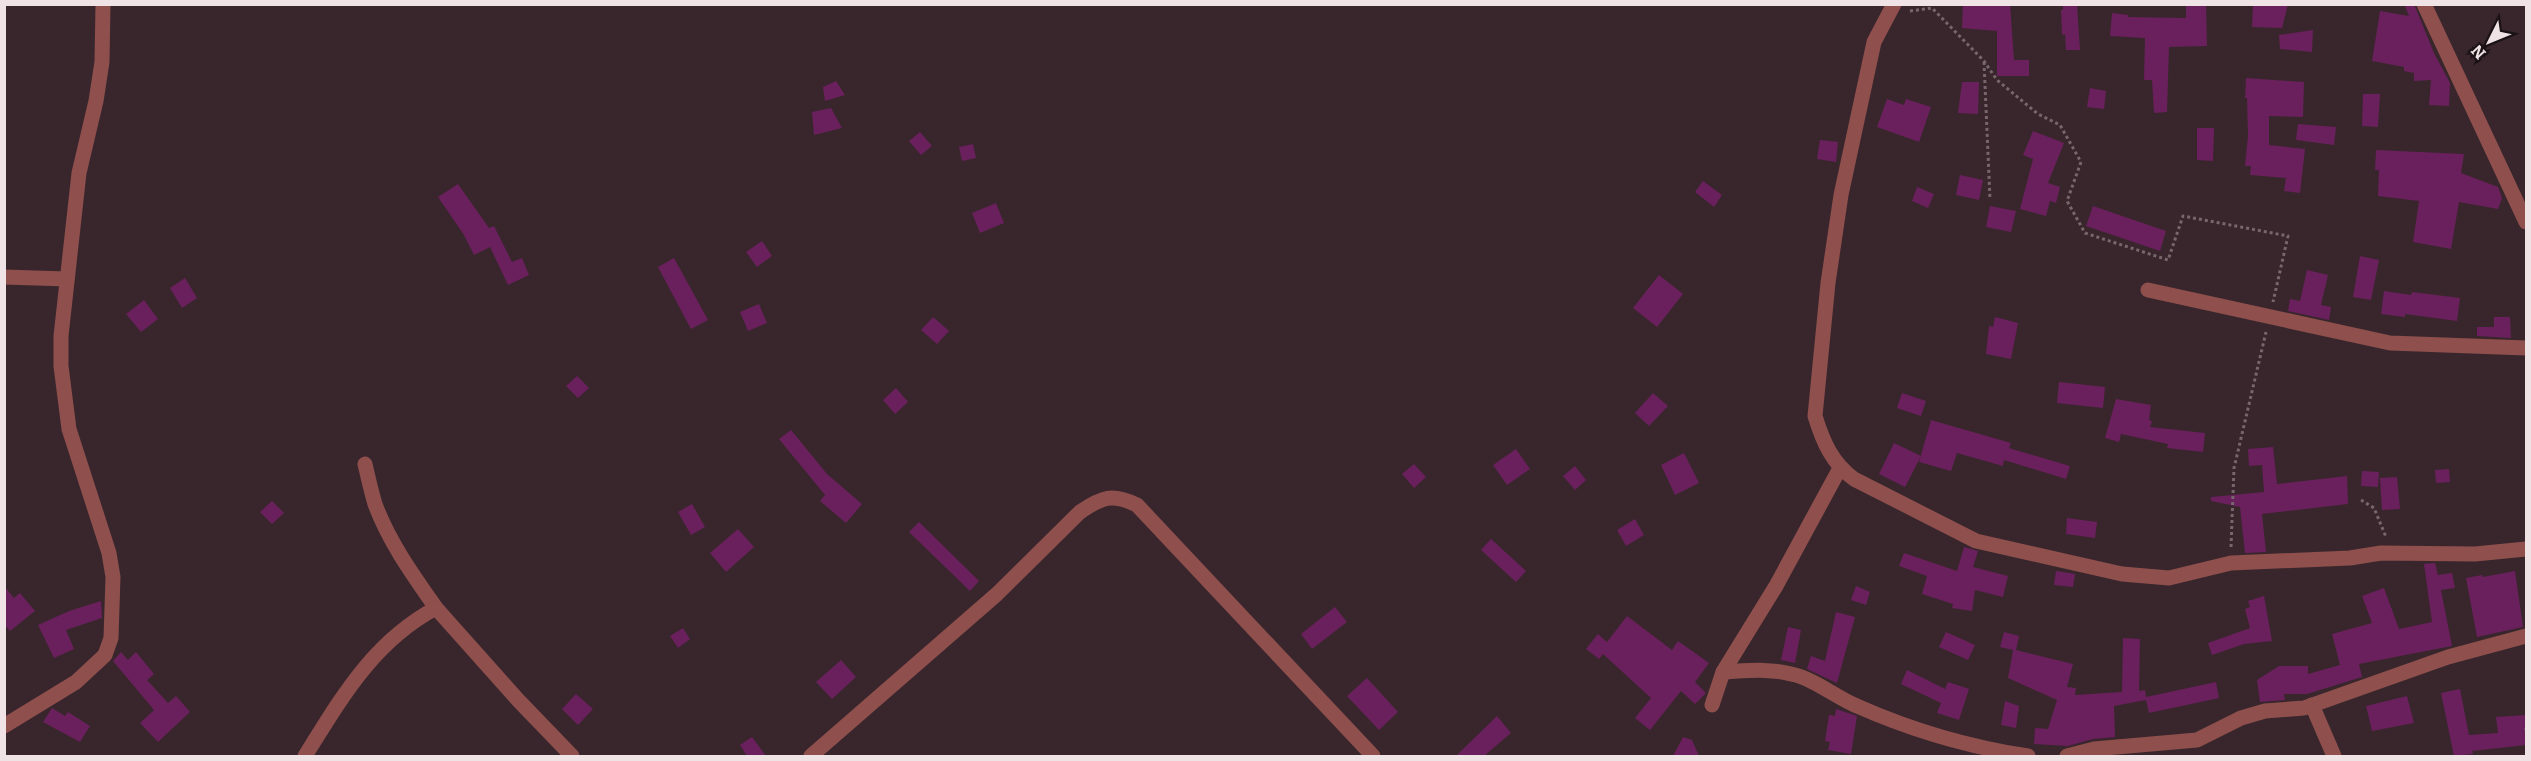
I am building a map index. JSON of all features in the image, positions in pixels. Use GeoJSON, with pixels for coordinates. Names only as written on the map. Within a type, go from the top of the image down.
{"type":"FeatureCollection","features":[{"type":"Feature","properties":{"kind":"street"},"geometry":{"type":"LineString","coordinates":[[4,726],[75,682],[105,656],[111,638],[113,577],[109,553],[69,429],[61,366],[61,336],[79,173],[96,101],[102,62],[103,4]]}},
{"type":"Feature","properties":{"kind":"street"},"geometry":{"type":"LineString","coordinates":[[2424,4],[2526,222]]}},
{"type":"Feature","properties":{"kind":"street"},"geometry":{"type":"LineString","coordinates":[[1893,9],[1874,42],[1843,185],[1828,282],[1815,416],[1821,436],[1840,468],[1854,479],[1976,541],[2122,574],[2169,578],[2230,563],[2350,558],[2392,553],[2475,554],[2526,549]]}},
{"type":"Feature","properties":{"kind":"street"},"geometry":{"type":"LineString","coordinates":[[4,277],[67,279]]}},
{"type":"Feature","properties":{"kind":"street"},"geometry":{"type":"LineString","coordinates":[[2148,290],[2391,343],[2526,348]]}},
{"type":"Feature","properties":{"kind":"street"},"geometry":{"type":"LineString","coordinates":[[364,464],[375,504],[385,528],[399,554],[436,608],[518,700],[572,756]]}},
{"type":"Feature","properties":{"kind":"street"},"geometry":{"type":"LineString","coordinates":[[1712,705],[1723,672],[1800,544],[1840,468]]}},
{"type":"Feature","properties":{"kind":"street"},"geometry":{"type":"LineString","coordinates":[[812,756],[997,594],[1080,512],[1096,501],[1109,497],[1123,498],[1137,505],[1373,756]]}},
{"type":"Feature","properties":{"kind":"street"},"geometry":{"type":"LineString","coordinates":[[305,756],[344,693],[378,651],[412,621],[436,608]]}},
{"type":"Feature","properties":{"kind":"street"},"geometry":{"type":"LineString","coordinates":[[2067,756],[2094,749],[2197,740],[2241,718],[2265,711],[2304,708],[2448,657],[2526,636]]}},
{"type":"Feature","properties":{"kind":"street"},"geometry":{"type":"LineString","coordinates":[[1723,672],[1770,671],[1795,674],[1854,705],[1906,725],[1978,746],[2028,756]]}},
{"type":"Feature","properties":{"kind":"street"},"geometry":{"type":"LineString","coordinates":[[2312,705],[2334,756]]}},
{"type":"Feature","properties":{"kind":"path"},"geometry":{"type":"LineString","coordinates":[[1893,9],[1932,8],[1984,61],[1997,80],[2038,114],[2060,125],[2081,162],[2067,201],[2085,234],[2168,260],[2183,216],[2288,236],[2234,468],[2230,563]]}},
{"type":"Feature","properties":{"kind":"path"},"geometry":{"type":"LineString","coordinates":[[1984,61],[1990,199]]}},
{"type":"Feature","properties":{"kind":"path"},"geometry":{"type":"LineString","coordinates":[[2361,500],[2374,507],[2392,553]]}},
{"type":"Feature","properties":{"kind":"building"},"geometry":{"type":"Polygon","coordinates":[[[1963,4],[2010,4],[2014,60],[2029,60],[2029,76],[1997,76],[1997,31],[1962,28],[1963,4]]]}},
{"type":"Feature","properties":{"kind":"building"},"geometry":{"type":"Polygon","coordinates":[[[2063,4],[2077,4],[2080,50],[2066,50],[2065,34],[2062,35],[2061,10],[2063,10],[2063,4]]]}},
{"type":"Feature","properties":{"kind":"building"},"geometry":{"type":"Polygon","coordinates":[[[2186,4],[2206,4],[2207,46],[2169,47],[2167,112],[2154,113],[2152,80],[2144,80],[2145,38],[2110,36],[2112,13],[2128,15],[2128,17],[2186,18],[2186,4]]]}},
{"type":"Feature","properties":{"kind":"building"},"geometry":{"type":"Polygon","coordinates":[[[2253,4],[2288,4],[2282,28],[2252,27],[2253,4]]]}},
{"type":"Feature","properties":{"kind":"building"},"geometry":{"type":"Polygon","coordinates":[[[2404,4],[2414,4],[2434,53],[2450,83],[2449,106],[2429,105],[2431,80],[2414,81],[2414,73],[2404,71],[2404,67],[2372,61],[2380,11],[2409,16],[2404,4]]]}},
{"type":"Feature","properties":{"kind":"building"},"geometry":{"type":"Polygon","coordinates":[[[2313,30],[2312,52],[2280,49],[2279,35],[2313,30]]]}},
{"type":"Feature","properties":{"kind":"building"},"geometry":{"type":"Polygon","coordinates":[[[2246,78],[2304,82],[2303,117],[2269,116],[2269,145],[2305,149],[2300,193],[2284,191],[2286,178],[2250,175],[2251,166],[2245,166],[2248,136],[2246,78]]]}},
{"type":"Feature","properties":{"kind":"building"},"geometry":{"type":"Polygon","coordinates":[[[836,81],[845,95],[825,101],[823,87],[836,81]]]}},
{"type":"Feature","properties":{"kind":"building"},"geometry":{"type":"Polygon","coordinates":[[[1962,82],[1979,82],[1978,114],[1958,113],[1962,82]]]}},
{"type":"Feature","properties":{"kind":"building"},"geometry":{"type":"Polygon","coordinates":[[[2090,88],[2106,91],[2104,109],[2087,107],[2090,88]]]}},
{"type":"Feature","properties":{"kind":"building"},"geometry":{"type":"Polygon","coordinates":[[[2363,94],[2380,94],[2378,127],[2362,126],[2363,94]]]}},
{"type":"Feature","properties":{"kind":"building"},"geometry":{"type":"Polygon","coordinates":[[[1887,99],[1904,105],[1906,99],[1931,107],[1919,142],[1877,127],[1887,99]]]}},
{"type":"Feature","properties":{"kind":"building"},"geometry":{"type":"Polygon","coordinates":[[[831,108],[842,128],[814,135],[812,112],[831,108]]]}},
{"type":"Feature","properties":{"kind":"building"},"geometry":{"type":"Polygon","coordinates":[[[2298,124],[2336,127],[2334,145],[2296,140],[2298,124]]]}},
{"type":"Feature","properties":{"kind":"building"},"geometry":{"type":"Polygon","coordinates":[[[2197,128],[2214,128],[2213,161],[2197,160],[2197,128]]]}},
{"type":"Feature","properties":{"kind":"building"},"geometry":{"type":"Polygon","coordinates":[[[2033,131],[2064,143],[2048,183],[2060,187],[2056,203],[2050,201],[2046,216],[2020,209],[2033,159],[2023,155],[2033,131]]]}},
{"type":"Feature","properties":{"kind":"building"},"geometry":{"type":"Polygon","coordinates":[[[920,132],[932,146],[921,155],[909,141],[920,132]]]}},
{"type":"Feature","properties":{"kind":"building"},"geometry":{"type":"Polygon","coordinates":[[[1820,140],[1838,142],[1836,162],[1817,159],[1820,140]]]}},
{"type":"Feature","properties":{"kind":"building"},"geometry":{"type":"Polygon","coordinates":[[[973,144],[976,158],[962,161],[959,147],[973,144]]]}},
{"type":"Feature","properties":{"kind":"building"},"geometry":{"type":"Polygon","coordinates":[[[2376,150],[2464,154],[2461,173],[2498,187],[2502,198],[2498,209],[2459,202],[2451,249],[2413,242],[2419,201],[2378,196],[2379,170],[2375,170],[2376,150]]]}},
{"type":"Feature","properties":{"kind":"building"},"geometry":{"type":"Polygon","coordinates":[[[1960,175],[1983,180],[1979,200],[1956,195],[1960,175]]]}},
{"type":"Feature","properties":{"kind":"building"},"geometry":{"type":"Polygon","coordinates":[[[1703,181],[1722,195],[1714,207],[1695,192],[1703,181]]]}},
{"type":"Feature","properties":{"kind":"building"},"geometry":{"type":"Polygon","coordinates":[[[458,184],[489,228],[494,226],[512,262],[522,258],[529,275],[508,285],[490,247],[474,255],[464,235],[438,197],[458,184]]]}},
{"type":"Feature","properties":{"kind":"building"},"geometry":{"type":"Polygon","coordinates":[[[1917,187],[1934,194],[1928,208],[1912,201],[1917,187]]]}},
{"type":"Feature","properties":{"kind":"building"},"geometry":{"type":"Polygon","coordinates":[[[996,203],[1004,223],[980,233],[972,213],[996,203]]]}},
{"type":"Feature","properties":{"kind":"building"},"geometry":{"type":"Polygon","coordinates":[[[1990,206],[2016,211],[2011,232],[1986,227],[1990,206]]]}},
{"type":"Feature","properties":{"kind":"building"},"geometry":{"type":"Polygon","coordinates":[[[2093,206],[2166,231],[2160,251],[2086,226],[2093,206]]]}},
{"type":"Feature","properties":{"kind":"building"},"geometry":{"type":"Polygon","coordinates":[[[762,241],[772,256],[757,267],[746,252],[762,241]]]}},
{"type":"Feature","properties":{"kind":"building"},"geometry":{"type":"Polygon","coordinates":[[[2360,256],[2379,260],[2371,300],[2353,297],[2360,256]]]}},
{"type":"Feature","properties":{"kind":"building"},"geometry":{"type":"Polygon","coordinates":[[[674,258],[708,320],[691,329],[658,267],[674,258]]]}},
{"type":"Feature","properties":{"kind":"building"},"geometry":{"type":"Polygon","coordinates":[[[2307,270],[2328,275],[2321,305],[2331,307],[2329,320],[2288,311],[2290,299],[2300,301],[2307,270]]]}},
{"type":"Feature","properties":{"kind":"building"},"geometry":{"type":"Polygon","coordinates":[[[1659,275],[1683,294],[1657,327],[1633,308],[1659,275]]]}},
{"type":"Feature","properties":{"kind":"building"},"geometry":{"type":"Polygon","coordinates":[[[185,278],[197,298],[182,308],[170,288],[185,278]]]}},
{"type":"Feature","properties":{"kind":"building"},"geometry":{"type":"Polygon","coordinates":[[[2384,291],[2460,298],[2457,321],[2405,314],[2405,317],[2381,314],[2384,291]]]}},
{"type":"Feature","properties":{"kind":"building"},"geometry":{"type":"Polygon","coordinates":[[[144,300],[158,319],[141,332],[126,314],[144,300]]]}},
{"type":"Feature","properties":{"kind":"building"},"geometry":{"type":"Polygon","coordinates":[[[759,304],[767,323],[748,331],[740,312],[759,304]]]}},
{"type":"Feature","properties":{"kind":"building"},"geometry":{"type":"Polygon","coordinates":[[[933,317],[949,331],[937,344],[921,330],[933,317]]]}},
{"type":"Feature","properties":{"kind":"building"},"geometry":{"type":"Polygon","coordinates":[[[1995,317],[2018,323],[2011,359],[1986,354],[1989,326],[1993,327],[1995,317]]]}},
{"type":"Feature","properties":{"kind":"building"},"geometry":{"type":"Polygon","coordinates":[[[2494,317],[2510,317],[2511,338],[2477,336],[2477,327],[2494,327],[2494,317]]]}},
{"type":"Feature","properties":{"kind":"building"},"geometry":{"type":"Polygon","coordinates":[[[577,376],[589,388],[578,398],[566,386],[577,376]]]}},
{"type":"Feature","properties":{"kind":"building"},"geometry":{"type":"Polygon","coordinates":[[[2059,382],[2105,387],[2103,408],[2057,403],[2059,382]]]}},
{"type":"Feature","properties":{"kind":"building"},"geometry":{"type":"Polygon","coordinates":[[[896,388],[908,402],[895,414],[883,400],[896,388]]]}},
{"type":"Feature","properties":{"kind":"building"},"geometry":{"type":"Polygon","coordinates":[[[1653,393],[1668,406],[1649,426],[1635,413],[1653,393]]]}},
{"type":"Feature","properties":{"kind":"building"},"geometry":{"type":"Polygon","coordinates":[[[1902,393],[1926,401],[1921,416],[1897,408],[1902,393]]]}},
{"type":"Feature","properties":{"kind":"building"},"geometry":{"type":"Polygon","coordinates":[[[2116,399],[2151,405],[2150,427],[2205,433],[2203,452],[2167,448],[2168,444],[2121,434],[2119,442],[2105,438],[2116,399]]]}},
{"type":"Feature","properties":{"kind":"building"},"geometry":{"type":"Polygon","coordinates":[[[1931,420],[2011,443],[2009,448],[2070,466],[2066,479],[2004,460],[2003,466],[1957,453],[1951,471],[1919,462],[1931,420]]]}},
{"type":"Feature","properties":{"kind":"building"},"geometry":{"type":"Polygon","coordinates":[[[791,430],[827,474],[862,504],[846,523],[820,501],[825,495],[779,439],[791,430]]]}},
{"type":"Feature","properties":{"kind":"building"},"geometry":{"type":"Polygon","coordinates":[[[1894,443],[1921,456],[1905,487],[1879,474],[1894,443]]]}},
{"type":"Feature","properties":{"kind":"building"},"geometry":{"type":"Polygon","coordinates":[[[2273,447],[2277,484],[2347,476],[2348,504],[2262,514],[2266,552],[2245,553],[2240,507],[2211,501],[2211,497],[2264,492],[2262,465],[2249,466],[2248,449],[2273,447]]]}},
{"type":"Feature","properties":{"kind":"building"},"geometry":{"type":"Polygon","coordinates":[[[1516,449],[1530,469],[1507,485],[1493,465],[1516,449]]]}},
{"type":"Feature","properties":{"kind":"building"},"geometry":{"type":"Polygon","coordinates":[[[1684,453],[1699,483],[1675,495],[1661,465],[1684,453]]]}},
{"type":"Feature","properties":{"kind":"building"},"geometry":{"type":"Polygon","coordinates":[[[1414,464],[1426,477],[1414,488],[1402,474],[1414,464]]]}},
{"type":"Feature","properties":{"kind":"building"},"geometry":{"type":"Polygon","coordinates":[[[1575,466],[1586,480],[1575,490],[1563,476],[1575,466]]]}},
{"type":"Feature","properties":{"kind":"building"},"geometry":{"type":"Polygon","coordinates":[[[2449,469],[2450,482],[2436,483],[2435,470],[2449,469]]]}},
{"type":"Feature","properties":{"kind":"building"},"geometry":{"type":"Polygon","coordinates":[[[2362,471],[2379,472],[2378,487],[2361,486],[2362,471]]]}},
{"type":"Feature","properties":{"kind":"building"},"geometry":{"type":"Polygon","coordinates":[[[2397,477],[2400,509],[2382,510],[2380,478],[2397,477]]]}},
{"type":"Feature","properties":{"kind":"building"},"geometry":{"type":"Polygon","coordinates":[[[272,501],[284,513],[272,524],[260,512],[272,501]]]}},
{"type":"Feature","properties":{"kind":"building"},"geometry":{"type":"Polygon","coordinates":[[[692,504],[705,527],[691,535],[678,512],[692,504]]]}},
{"type":"Feature","properties":{"kind":"building"},"geometry":{"type":"Polygon","coordinates":[[[2067,518],[2097,522],[2095,538],[2066,534],[2067,518]]]}},
{"type":"Feature","properties":{"kind":"building"},"geometry":{"type":"Polygon","coordinates":[[[1635,519],[1644,535],[1626,546],[1617,530],[1635,519]]]}},
{"type":"Feature","properties":{"kind":"building"},"geometry":{"type":"Polygon","coordinates":[[[919,522],[979,581],[970,591],[909,532],[919,522]]]}},
{"type":"Feature","properties":{"kind":"building"},"geometry":{"type":"Polygon","coordinates":[[[738,529],[754,547],[726,572],[710,553],[738,529]]]}},
{"type":"Feature","properties":{"kind":"building"},"geometry":{"type":"Polygon","coordinates":[[[1491,539],[1526,571],[1516,582],[1481,550],[1491,539]]]}},
{"type":"Feature","properties":{"kind":"building"},"geometry":{"type":"Polygon","coordinates":[[[1964,547],[1978,551],[1973,567],[2008,576],[2003,597],[1975,590],[1972,611],[1952,608],[1953,604],[1922,594],[1927,576],[1899,566],[1904,553],[1957,571],[1964,547]]]}},
{"type":"Feature","properties":{"kind":"building"},"geometry":{"type":"Polygon","coordinates":[[[2435,563],[2438,575],[2452,573],[2455,588],[2441,590],[2452,646],[2359,664],[2362,677],[2307,694],[2284,694],[2285,700],[2260,702],[2257,680],[2279,666],[2308,666],[2308,674],[2340,665],[2332,634],[2372,623],[2362,596],[2384,588],[2399,629],[2432,622],[2424,564],[2435,563]]]}},
{"type":"Feature","properties":{"kind":"building"},"geometry":{"type":"Polygon","coordinates":[[[2056,571],[2075,574],[2073,587],[2054,585],[2056,571]]]}},
{"type":"Feature","properties":{"kind":"building"},"geometry":{"type":"Polygon","coordinates":[[[2515,571],[2523,627],[2477,637],[2466,578],[2515,571]]]}},
{"type":"Feature","properties":{"kind":"building"},"geometry":{"type":"Polygon","coordinates":[[[4,586],[14,598],[20,593],[35,611],[10,631],[4,624],[4,586]]]}},
{"type":"Feature","properties":{"kind":"building"},"geometry":{"type":"Polygon","coordinates":[[[1856,586],[1870,592],[1866,605],[1851,600],[1856,586]]]}},
{"type":"Feature","properties":{"kind":"building"},"geometry":{"type":"Polygon","coordinates":[[[2264,596],[2272,641],[2244,644],[2212,655],[2208,643],[2250,628],[2245,609],[2250,607],[2248,601],[2264,596]]]}},
{"type":"Feature","properties":{"kind":"building"},"geometry":{"type":"Polygon","coordinates":[[[101,601],[102,618],[66,630],[74,649],[54,658],[38,625],[69,611],[101,601]]]}},
{"type":"Feature","properties":{"kind":"building"},"geometry":{"type":"Polygon","coordinates":[[[1335,607],[1347,622],[1312,649],[1301,634],[1335,607]]]}},
{"type":"Feature","properties":{"kind":"building"},"geometry":{"type":"Polygon","coordinates":[[[1836,612],[1855,617],[1837,683],[1807,669],[1811,656],[1825,661],[1836,612]]]}},
{"type":"Feature","properties":{"kind":"building"},"geometry":{"type":"Polygon","coordinates":[[[1627,616],[1672,650],[1678,641],[1709,663],[1695,682],[1706,693],[1695,704],[1681,691],[1650,730],[1635,718],[1651,698],[1603,654],[1599,659],[1586,649],[1598,634],[1607,642],[1627,616]]]}},
{"type":"Feature","properties":{"kind":"building"},"geometry":{"type":"Polygon","coordinates":[[[1788,627],[1801,630],[1795,663],[1781,660],[1788,627]]]}},
{"type":"Feature","properties":{"kind":"building"},"geometry":{"type":"Polygon","coordinates":[[[683,628],[690,639],[678,648],[670,636],[683,628]]]}},
{"type":"Feature","properties":{"kind":"building"},"geometry":{"type":"Polygon","coordinates":[[[1946,632],[1975,645],[1968,660],[1939,647],[1946,632]]]}},
{"type":"Feature","properties":{"kind":"building"},"geometry":{"type":"Polygon","coordinates":[[[2004,632],[2019,636],[2016,650],[2073,664],[2067,687],[2076,688],[2075,695],[2122,692],[2123,638],[2140,639],[2139,691],[2145,690],[2146,697],[2216,682],[2219,698],[2149,713],[2146,700],[2114,706],[2115,737],[2093,739],[2068,746],[2034,744],[2035,728],[2048,729],[2057,700],[2008,678],[2013,650],[2000,647],[2004,632]]]}},
{"type":"Feature","properties":{"kind":"building"},"geometry":{"type":"Polygon","coordinates":[[[121,652],[128,660],[136,652],[154,674],[147,680],[168,703],[176,696],[190,712],[158,742],[140,723],[154,710],[113,661],[121,652]]]}},
{"type":"Feature","properties":{"kind":"building"},"geometry":{"type":"Polygon","coordinates":[[[841,660],[856,677],[832,699],[816,682],[841,660]]]}},
{"type":"Feature","properties":{"kind":"building"},"geometry":{"type":"Polygon","coordinates":[[[1907,670],[1945,689],[1948,682],[1969,689],[1959,720],[1937,713],[1941,703],[1901,684],[1907,670]]]}},
{"type":"Feature","properties":{"kind":"building"},"geometry":{"type":"Polygon","coordinates":[[[1367,678],[1398,712],[1379,730],[1347,696],[1367,678]]]}},
{"type":"Feature","properties":{"kind":"building"},"geometry":{"type":"Polygon","coordinates":[[[2460,689],[2469,735],[2498,733],[2496,717],[2526,715],[2526,745],[2472,751],[2473,754],[2454,756],[2441,693],[2460,689]]]}},
{"type":"Feature","properties":{"kind":"building"},"geometry":{"type":"Polygon","coordinates":[[[576,694],[593,709],[578,725],[562,709],[576,694]]]}},
{"type":"Feature","properties":{"kind":"building"},"geometry":{"type":"Polygon","coordinates":[[[2407,696],[2414,723],[2372,731],[2366,706],[2407,696]]]}},
{"type":"Feature","properties":{"kind":"building"},"geometry":{"type":"Polygon","coordinates":[[[2005,701],[2019,706],[2016,728],[2001,725],[2005,701]]]}},
{"type":"Feature","properties":{"kind":"building"},"geometry":{"type":"Polygon","coordinates":[[[52,708],[65,716],[68,712],[90,726],[80,742],[43,722],[52,708]]]}},
{"type":"Feature","properties":{"kind":"building"},"geometry":{"type":"Polygon","coordinates":[[[1836,709],[1857,716],[1851,754],[1828,750],[1830,742],[1825,741],[1829,715],[1835,716],[1836,709]]]}},
{"type":"Feature","properties":{"kind":"building"},"geometry":{"type":"Polygon","coordinates":[[[1497,716],[1511,733],[1484,756],[1456,756],[1497,716]]]}},
{"type":"Feature","properties":{"kind":"building"},"geometry":{"type":"Polygon","coordinates":[[[752,737],[766,756],[747,756],[740,745],[752,737]]]}},
{"type":"Feature","properties":{"kind":"building"},"geometry":{"type":"Polygon","coordinates":[[[1683,737],[1692,740],[1699,756],[1673,756],[1683,737]]]}}]}
